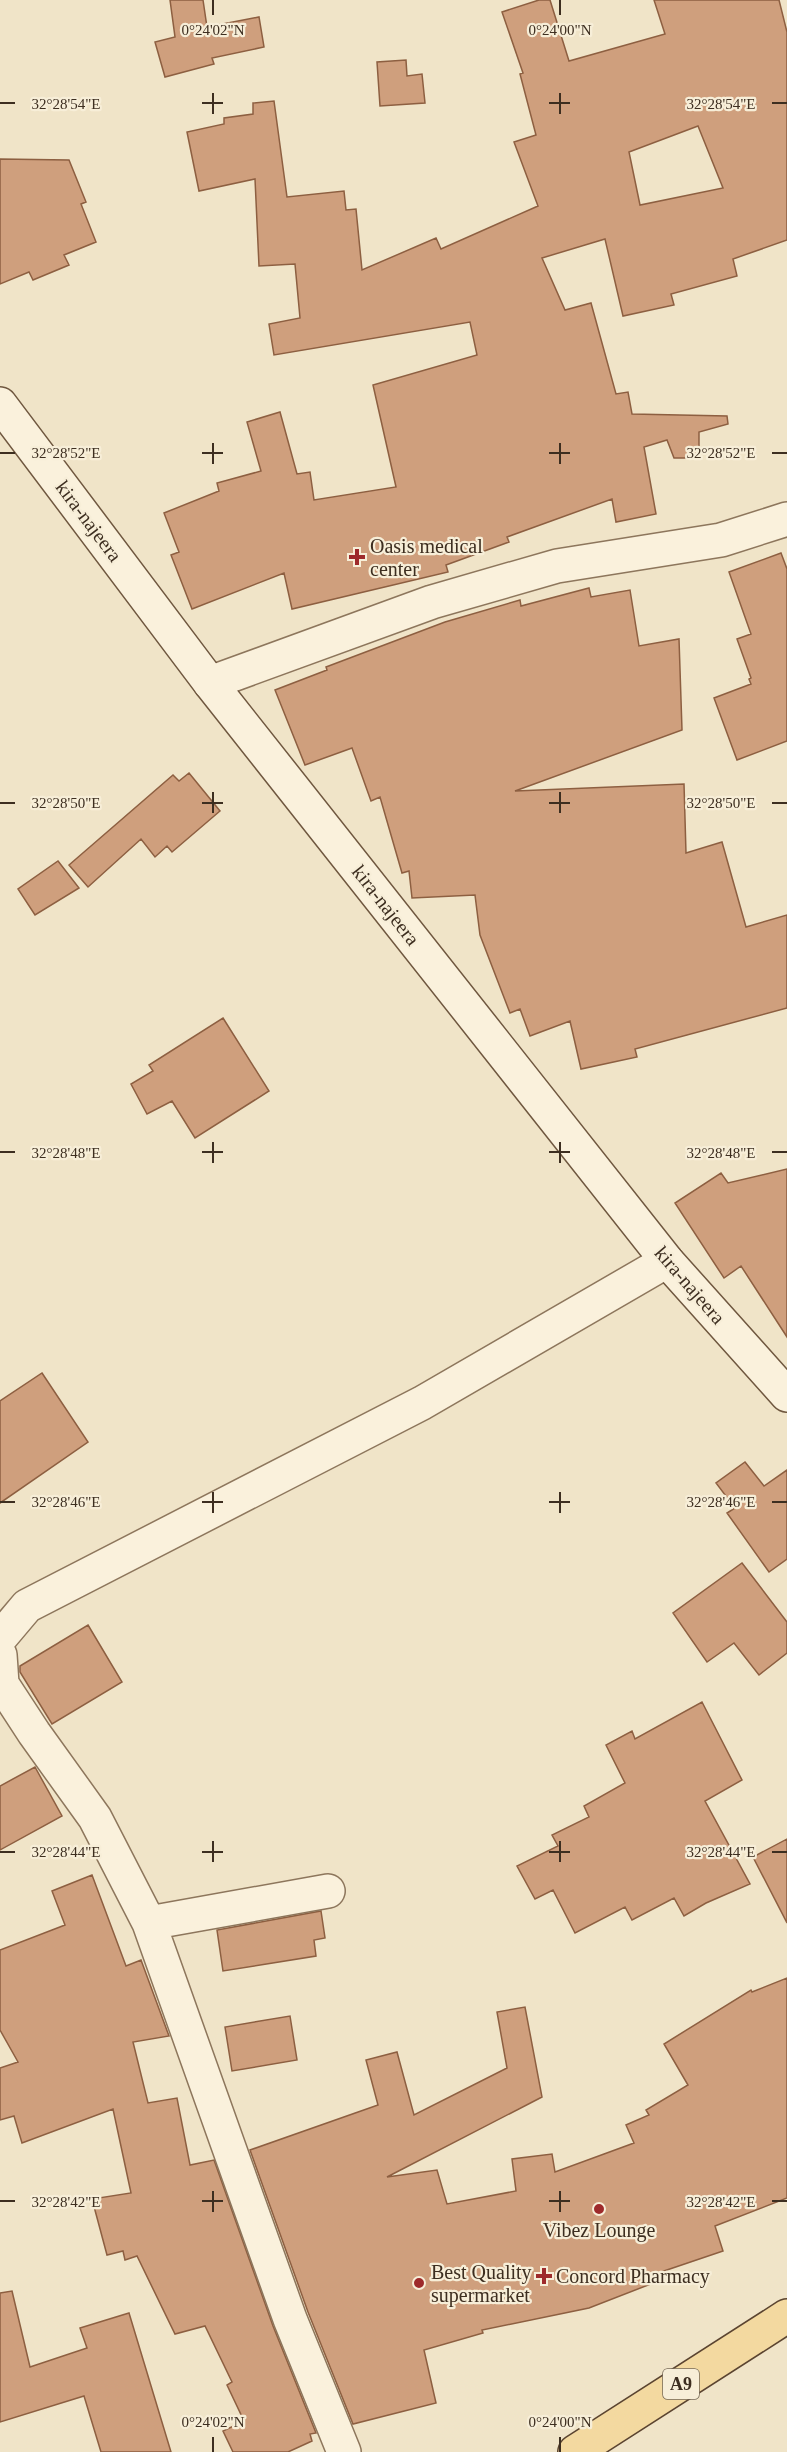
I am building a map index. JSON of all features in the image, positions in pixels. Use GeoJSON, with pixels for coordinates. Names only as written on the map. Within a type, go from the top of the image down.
{"type":"FeatureCollection","features":[{"type":"Feature","properties":{"kind":"main road","name":"A9"},"geometry":{"type":"LineString","coordinates":[[575,2452],[787,2316]]}},
{"type":"Feature","properties":{"kind":"street","name":"kira-najeera"},"geometry":{"type":"LineString","coordinates":[[0,404],[210,683],[667,1261],[787,1395]]}},
{"type":"Feature","properties":{"kind":"street"},"geometry":{"type":"LineString","coordinates":[[210,683],[432,602],[557,566],[721,540],[787,519]]}},
{"type":"Feature","properties":{"kind":"street"},"geometry":{"type":"LineString","coordinates":[[0,1638],[27,1606],[422,1404],[667,1261]]}},
{"type":"Feature","properties":{"kind":"street"},"geometry":{"type":"LineString","coordinates":[[0,1655],[2,1684],[95,1818],[148,1923],[290,2319],[344,2452]]}},
{"type":"Feature","properties":{"kind":"street"},"geometry":{"type":"LineString","coordinates":[[148,1923],[328,1891]]}},
{"type":"Feature","properties":{"kind":"building"},"geometry":{"type":"Polygon","coordinates":[[[170,0],[203,0],[207,27],[259,17],[264,47],[212,58],[214,64],[165,77],[155,42],[175,37],[170,0]]]}},
{"type":"Feature","properties":{"kind":"building"},"geometry":{"type":"Polygon","coordinates":[[[539,0],[550,0],[569,61],[665,34],[654,0],[779,0],[787,32],[787,240],[733,259],[737,276],[671,294],[674,305],[623,316],[605,239],[542,258],[565,310],[591,303],[616,394],[628,392],[632,414],[727,416],[728,424],[699,432],[699,458],[674,458],[667,440],[644,447],[656,514],[616,522],[612,499],[507,537],[509,542],[446,565],[448,572],[292,609],[284,573],[192,609],[171,555],[179,552],[164,513],[219,491],[217,483],[261,471],[247,422],[280,412],[297,474],[310,472],[314,500],[396,487],[373,385],[477,355],[470,322],[274,355],[269,324],[300,318],[295,264],[259,266],[255,179],[199,191],[187,132],[224,124],[224,118],[253,114],[253,103],[274,101],[287,197],[344,191],[346,210],[356,209],[362,270],[436,238],[441,249],[538,206],[514,142],[536,135],[520,74],[523,73],[502,12],[539,0]],[[698,126],[629,152],[640,205],[723,188],[698,126]]]}},
{"type":"Feature","properties":{"kind":"building"},"geometry":{"type":"Polygon","coordinates":[[[406,60],[407,76],[422,74],[425,103],[380,106],[377,62],[406,60]]]}},
{"type":"Feature","properties":{"kind":"building"},"geometry":{"type":"Polygon","coordinates":[[[0,159],[69,160],[86,202],[81,204],[96,242],[64,255],[69,265],[33,280],[29,272],[0,284],[0,159]]]}},
{"type":"Feature","properties":{"kind":"building"},"geometry":{"type":"Polygon","coordinates":[[[781,553],[787,569],[787,741],[737,760],[714,698],[751,684],[737,639],[751,634],[729,572],[781,553]]]}},
{"type":"Feature","properties":{"kind":"building"},"geometry":{"type":"Polygon","coordinates":[[[589,588],[591,597],[630,590],[639,646],[679,639],[682,730],[515,791],[684,784],[686,853],[722,842],[746,927],[787,915],[787,1008],[635,1049],[637,1057],[581,1069],[570,1021],[530,1036],[520,1009],[510,1013],[480,935],[475,895],[412,898],[409,871],[402,873],[380,797],[371,801],[352,748],[305,765],[275,690],[327,670],[326,667],[445,622],[520,600],[521,606],[589,588]]]}},
{"type":"Feature","properties":{"kind":"building"},"geometry":{"type":"Polygon","coordinates":[[[189,773],[220,811],[172,852],[167,846],[155,857],[141,839],[88,887],[69,865],[173,775],[179,781],[189,773]]]}},
{"type":"Feature","properties":{"kind":"building"},"geometry":{"type":"Polygon","coordinates":[[[58,861],[79,888],[35,915],[18,889],[58,861]]]}},
{"type":"Feature","properties":{"kind":"building"},"geometry":{"type":"Polygon","coordinates":[[[223,1018],[269,1091],[195,1138],[172,1101],[147,1114],[131,1084],[153,1071],[149,1065],[223,1018]]]}},
{"type":"Feature","properties":{"kind":"building"},"geometry":{"type":"Polygon","coordinates":[[[787,1169],[787,1337],[741,1266],[724,1278],[675,1203],[721,1173],[728,1183],[787,1169]]]}},
{"type":"Feature","properties":{"kind":"building"},"geometry":{"type":"Polygon","coordinates":[[[42,1373],[88,1442],[0,1503],[0,1401],[42,1373]]]}},
{"type":"Feature","properties":{"kind":"building"},"geometry":{"type":"Polygon","coordinates":[[[745,1462],[764,1486],[787,1470],[787,1559],[769,1572],[727,1513],[735,1508],[716,1483],[745,1462]]]}},
{"type":"Feature","properties":{"kind":"building"},"geometry":{"type":"Polygon","coordinates":[[[742,1563],[787,1622],[787,1653],[759,1675],[734,1643],[707,1662],[673,1613],[742,1563]]]}},
{"type":"Feature","properties":{"kind":"building"},"geometry":{"type":"Polygon","coordinates":[[[88,1625],[122,1682],[52,1724],[20,1672],[20,1666],[88,1625]]]}},
{"type":"Feature","properties":{"kind":"building"},"geometry":{"type":"Polygon","coordinates":[[[702,1702],[742,1780],[705,1801],[750,1884],[706,1903],[684,1916],[674,1898],[632,1920],[625,1907],[575,1933],[553,1890],[535,1899],[517,1866],[558,1846],[552,1835],[589,1817],[584,1806],[625,1783],[606,1745],[632,1731],[635,1739],[702,1702]]]}},
{"type":"Feature","properties":{"kind":"building"},"geometry":{"type":"Polygon","coordinates":[[[35,1767],[62,1816],[0,1850],[0,1786],[35,1767]]]}},
{"type":"Feature","properties":{"kind":"building"},"geometry":{"type":"Polygon","coordinates":[[[787,1839],[787,1923],[753,1857],[787,1839]]]}},
{"type":"Feature","properties":{"kind":"building"},"geometry":{"type":"Polygon","coordinates":[[[92,1875],[126,1966],[141,1960],[169,2036],[133,2042],[148,2103],[177,2098],[190,2165],[214,2160],[273,2326],[316,2433],[310,2434],[312,2441],[288,2452],[233,2452],[223,2431],[244,2421],[227,2385],[232,2382],[205,2326],[175,2334],[137,2256],[125,2260],[123,2251],[107,2255],[92,2199],[131,2193],[113,2109],[22,2143],[14,2116],[0,2120],[0,2068],[18,2062],[0,2030],[0,1950],[65,1925],[52,1891],[92,1875]]]}},
{"type":"Feature","properties":{"kind":"building"},"geometry":{"type":"Polygon","coordinates":[[[321,1911],[325,1938],[314,1940],[316,1956],[223,1971],[217,1930],[321,1911]]]}},
{"type":"Feature","properties":{"kind":"building"},"geometry":{"type":"Polygon","coordinates":[[[787,1978],[787,2198],[715,2226],[723,2251],[658,2273],[661,2280],[589,2308],[482,2330],[483,2333],[424,2350],[436,2403],[353,2424],[308,2312],[250,2150],[378,2105],[366,2060],[397,2052],[414,2115],[507,2068],[497,2012],[525,2007],[542,2097],[387,2177],[437,2170],[447,2204],[516,2191],[512,2159],[552,2154],[555,2172],[634,2143],[626,2125],[649,2115],[646,2110],[688,2085],[664,2044],[751,1990],[752,1992],[787,1978]]]}},
{"type":"Feature","properties":{"kind":"building"},"geometry":{"type":"Polygon","coordinates":[[[290,2016],[297,2060],[232,2071],[225,2027],[290,2016]]]}},
{"type":"Feature","properties":{"kind":"building"},"geometry":{"type":"Polygon","coordinates":[[[12,2291],[30,2367],[87,2348],[80,2328],[129,2313],[171,2452],[101,2452],[84,2396],[0,2422],[0,2293],[12,2291]]]}},
{"type":"Feature","properties":{"kind":"place","name":"Oasis medical center"},"geometry":{"type":"Point","coordinates":[357,557]}},
{"type":"Feature","properties":{"kind":"place","name":"Vibez Lounge"},"geometry":{"type":"Point","coordinates":[599,2209]}},
{"type":"Feature","properties":{"kind":"place","name":"Concord Pharmacy"},"geometry":{"type":"Point","coordinates":[544,2276]}},
{"type":"Feature","properties":{"kind":"place","name":"Best Quality supermarket"},"geometry":{"type":"Point","coordinates":[419,2283]}}]}
